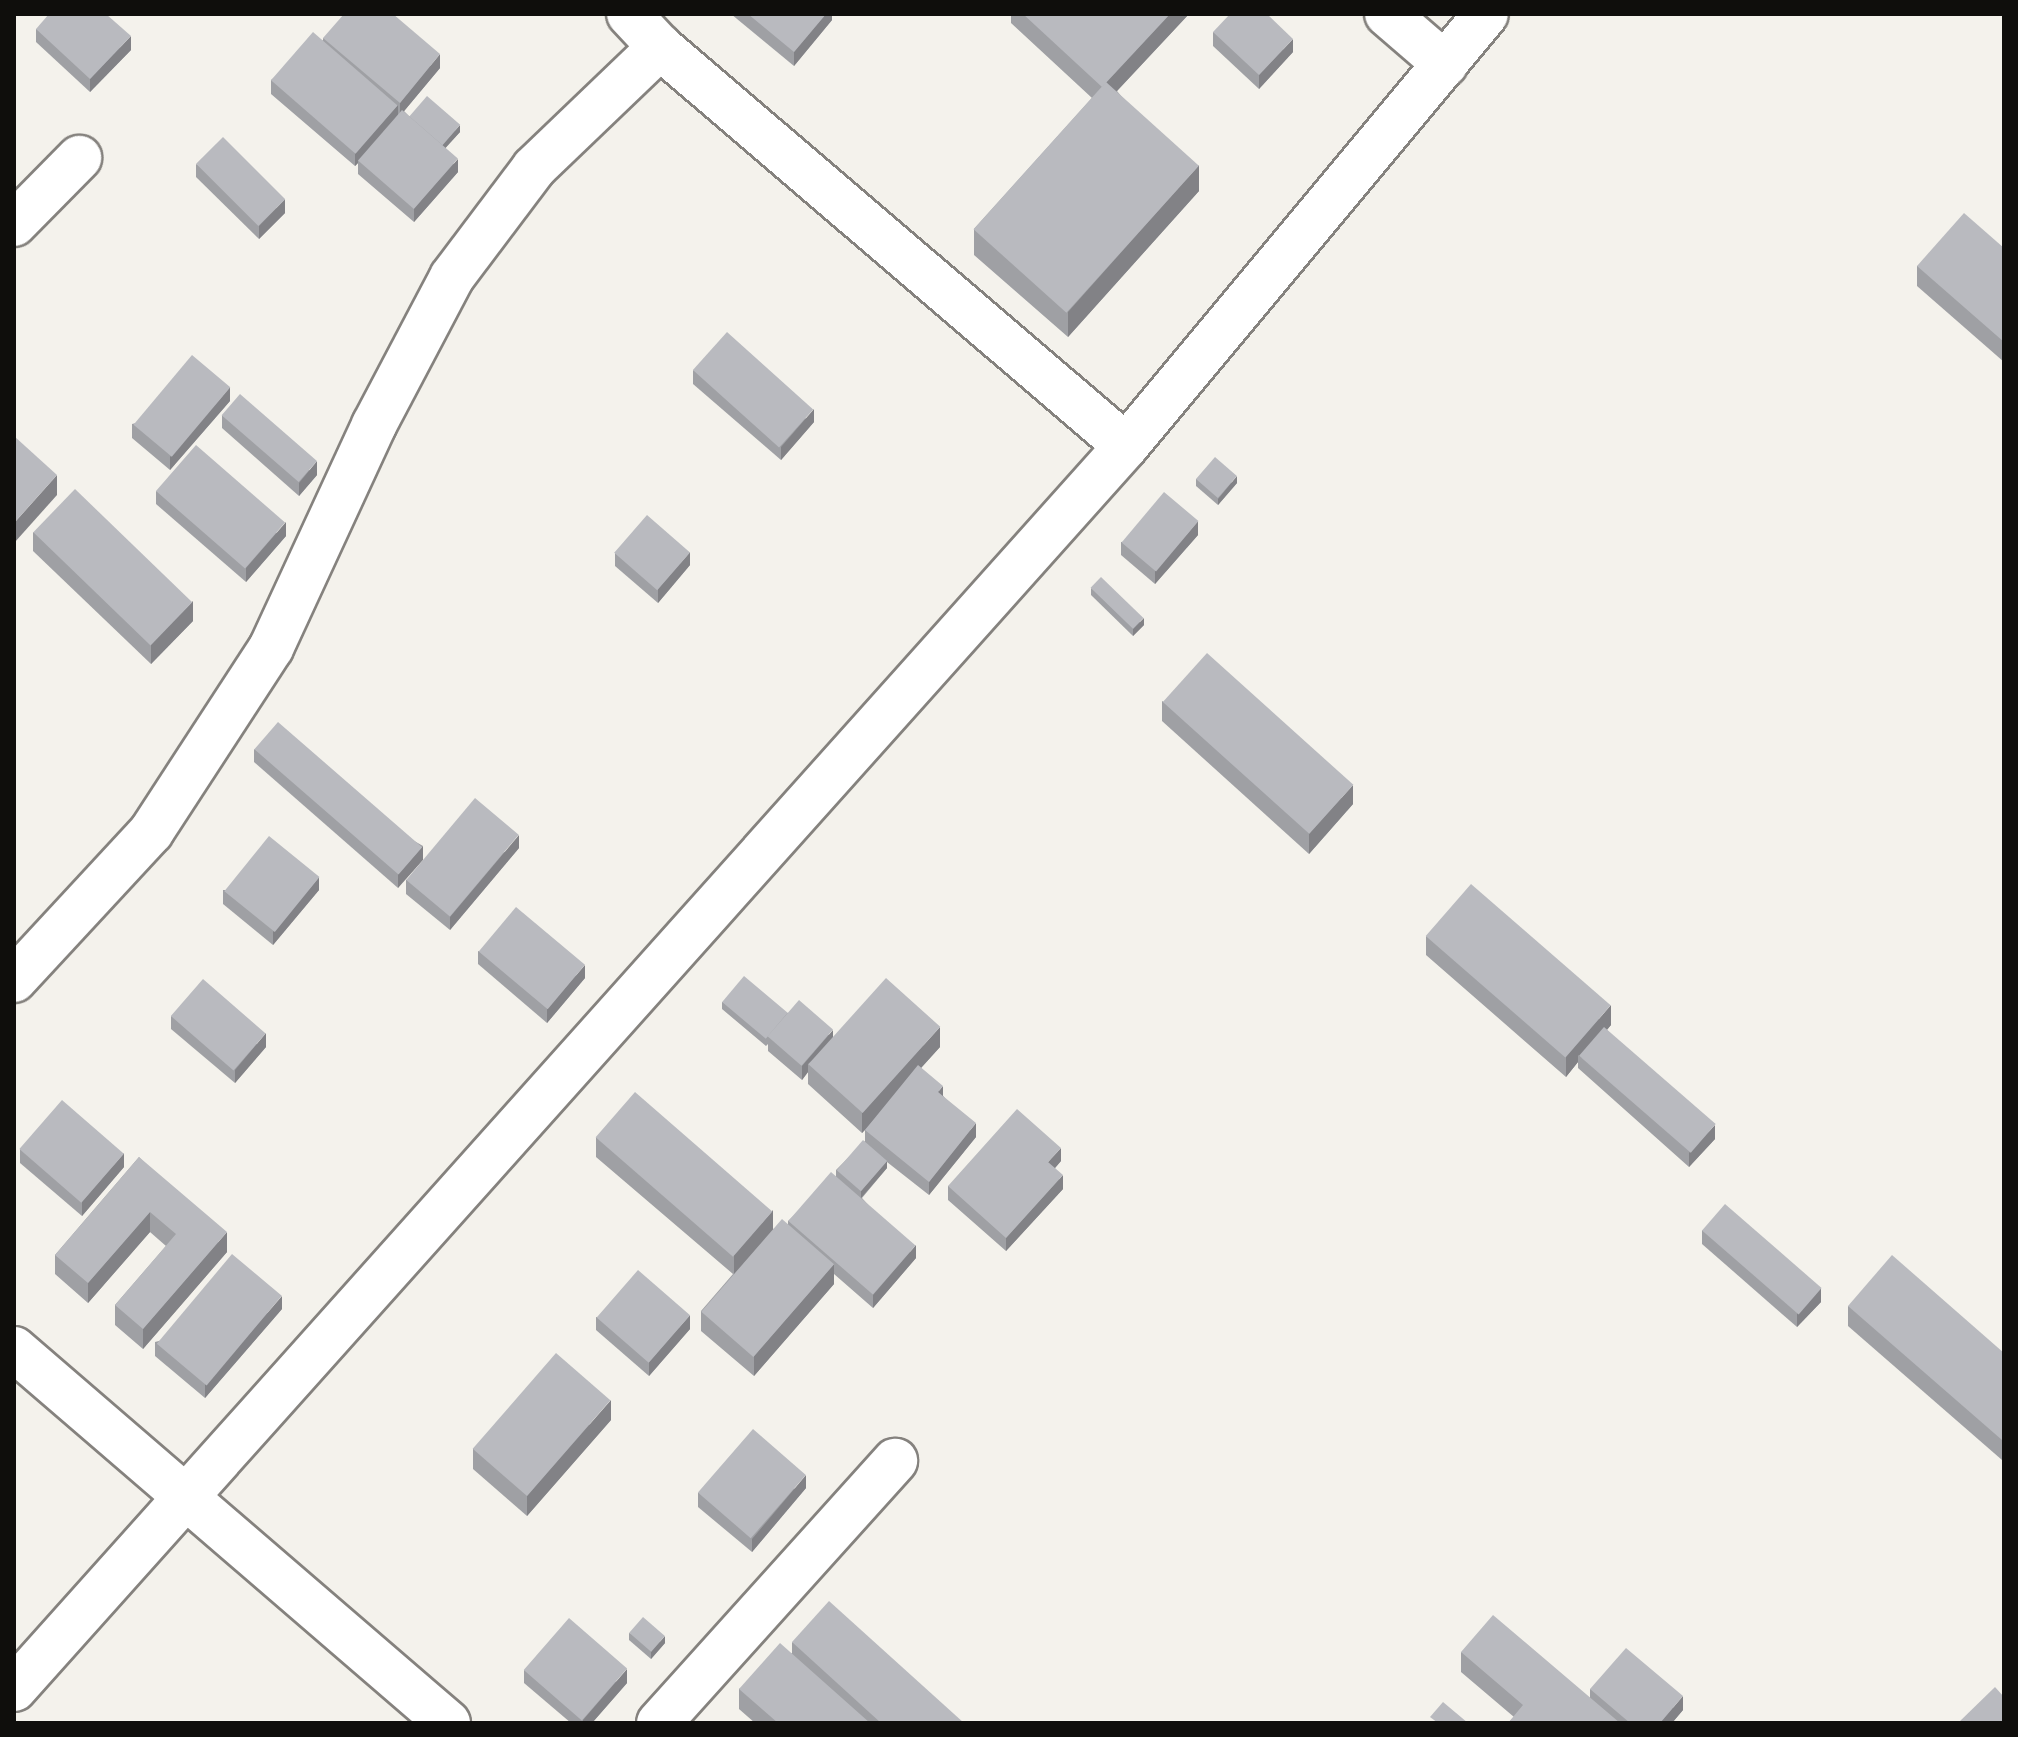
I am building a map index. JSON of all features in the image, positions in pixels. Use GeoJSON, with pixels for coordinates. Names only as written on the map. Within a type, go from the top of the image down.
{"type":"FeatureCollection","features":[{"type":"Feature","properties":{"kind":"street"},"geometry":{"type":"LineString","coordinates":[[629,14],[660,47],[1126,446]]}},
{"type":"Feature","properties":{"kind":"street"},"geometry":{"type":"LineString","coordinates":[[1387,14],[1445,64]]}},
{"type":"Feature","properties":{"kind":"street"},"geometry":{"type":"LineString","coordinates":[[14,1689],[1126,446],[1486,14]]}},
{"type":"Feature","properties":{"kind":"street"},"geometry":{"type":"LineString","coordinates":[[14,980],[151,832],[271,648],[374,425],[452,277],[534,168],[660,47]]}},
{"type":"Feature","properties":{"kind":"street"},"geometry":{"type":"LineString","coordinates":[[14,224],[79,158]]}},
{"type":"Feature","properties":{"kind":"street"},"geometry":{"type":"LineString","coordinates":[[14,1349],[448,1723]]}},
{"type":"Feature","properties":{"kind":"street"},"geometry":{"type":"LineString","coordinates":[[659,1723],[895,1461]]}},
{"type":"Feature","properties":{"kind":"building"},"geometry":{"type":"Polygon","coordinates":[[[49,14],[106,14],[131,36],[90,79],[36,29],[49,14]]]}},
{"type":"Feature","properties":{"kind":"building"},"geometry":{"type":"Polygon","coordinates":[[[344,14],[393,14],[440,54],[400,103],[323,38],[344,14]]]}},
{"type":"Feature","properties":{"kind":"building"},"geometry":{"type":"Polygon","coordinates":[[[748,14],[826,14],[794,52],[748,14]]]}},
{"type":"Feature","properties":{"kind":"building"},"geometry":{"type":"Polygon","coordinates":[[[1023,14],[1170,14],[1102,87],[1023,14]]]}},
{"type":"Feature","properties":{"kind":"building"},"geometry":{"type":"Polygon","coordinates":[[[1230,14],[1267,14],[1293,39],[1259,75],[1213,32],[1230,14]]]}},
{"type":"Feature","properties":{"kind":"building"},"geometry":{"type":"Polygon","coordinates":[[[313,32],[398,105],[356,154],[271,80],[313,32]]]}},
{"type":"Feature","properties":{"kind":"building"},"geometry":{"type":"Polygon","coordinates":[[[1106,82],[1199,166],[1066,313],[974,229],[1106,82]]]}},
{"type":"Feature","properties":{"kind":"building"},"geometry":{"type":"Polygon","coordinates":[[[427,96],[460,125],[442,145],[409,116],[427,96]]]}},
{"type":"Feature","properties":{"kind":"building"},"geometry":{"type":"Polygon","coordinates":[[[402,110],[458,159],[414,209],[358,161],[402,110]]]}},
{"type":"Feature","properties":{"kind":"building"},"geometry":{"type":"Polygon","coordinates":[[[223,137],[285,199],[258,226],[196,164],[223,137]]]}},
{"type":"Feature","properties":{"kind":"building"},"geometry":{"type":"Polygon","coordinates":[[[1964,213],[2004,248],[2004,342],[1917,266],[1964,213]]]}},
{"type":"Feature","properties":{"kind":"building"},"geometry":{"type":"Polygon","coordinates":[[[727,332],[813,410],[779,448],[693,370],[727,332]]]}},
{"type":"Feature","properties":{"kind":"building"},"geometry":{"type":"Polygon","coordinates":[[[192,355],[230,387],[172,457],[134,425],[192,355]]]}},
{"type":"Feature","properties":{"kind":"building"},"geometry":{"type":"Polygon","coordinates":[[[240,394],[317,461],[299,482],[222,415],[240,394]]]}},
{"type":"Feature","properties":{"kind":"building"},"geometry":{"type":"Polygon","coordinates":[[[14,436],[57,475],[15,522],[14,521],[14,436]]]}},
{"type":"Feature","properties":{"kind":"building"},"geometry":{"type":"Polygon","coordinates":[[[196,445],[285,522],[245,568],[156,491],[196,445]]]}},
{"type":"Feature","properties":{"kind":"building"},"geometry":{"type":"Polygon","coordinates":[[[1215,457],[1237,476],[1218,498],[1196,479],[1215,457]]]}},
{"type":"Feature","properties":{"kind":"building"},"geometry":{"type":"Polygon","coordinates":[[[75,489],[192,602],[151,645],[33,532],[75,489]]]}},
{"type":"Feature","properties":{"kind":"building"},"geometry":{"type":"Polygon","coordinates":[[[1164,492],[1198,521],[1156,571],[1122,543],[1164,492]]]}},
{"type":"Feature","properties":{"kind":"building"},"geometry":{"type":"Polygon","coordinates":[[[647,515],[690,552],[657,590],[614,553],[647,515]]]}},
{"type":"Feature","properties":{"kind":"building"},"geometry":{"type":"Polygon","coordinates":[[[1101,577],[1143,618],[1133,629],[1091,588],[1101,577]]]}},
{"type":"Feature","properties":{"kind":"building"},"geometry":{"type":"Polygon","coordinates":[[[1207,653],[1353,785],[1309,834],[1163,702],[1207,653]]]}},
{"type":"Feature","properties":{"kind":"building"},"geometry":{"type":"Polygon","coordinates":[[[278,722],[422,847],[399,874],[254,749],[278,722]]]}},
{"type":"Feature","properties":{"kind":"building"},"geometry":{"type":"Polygon","coordinates":[[[475,798],[519,835],[450,917],[406,880],[475,798]]]}},
{"type":"Feature","properties":{"kind":"building"},"geometry":{"type":"Polygon","coordinates":[[[269,836],[320,877],[275,932],[224,891],[269,836]]]}},
{"type":"Feature","properties":{"kind":"building"},"geometry":{"type":"Polygon","coordinates":[[[1471,884],[1611,1005],[1565,1057],[1426,936],[1471,884]]]}},
{"type":"Feature","properties":{"kind":"building"},"geometry":{"type":"Polygon","coordinates":[[[516,907],[585,965],[548,1009],[479,951],[516,907]]]}},
{"type":"Feature","properties":{"kind":"building"},"geometry":{"type":"Polygon","coordinates":[[[744,976],[788,1013],[766,1039],[722,1002],[744,976]]]}},
{"type":"Feature","properties":{"kind":"building"},"geometry":{"type":"Polygon","coordinates":[[[886,978],[940,1027],[863,1113],[808,1064],[886,978]]]}},
{"type":"Feature","properties":{"kind":"building"},"geometry":{"type":"Polygon","coordinates":[[[203,979],[266,1033],[233,1070],[171,1016],[203,979]]]}},
{"type":"Feature","properties":{"kind":"building"},"geometry":{"type":"Polygon","coordinates":[[[799,1000],[833,1030],[801,1066],[768,1036],[799,1000]]]}},
{"type":"Feature","properties":{"kind":"building"},"geometry":{"type":"Polygon","coordinates":[[[1604,1027],[1716,1124],[1691,1153],[1579,1056],[1604,1027]]]}},
{"type":"Feature","properties":{"kind":"building"},"geometry":{"type":"Polygon","coordinates":[[[918,1065],[943,1086],[938,1092],[976,1123],[929,1182],[865,1130],[918,1065]]]}},
{"type":"Feature","properties":{"kind":"building"},"geometry":{"type":"Polygon","coordinates":[[[635,1092],[772,1211],[733,1257],[596,1137],[635,1092]]]}},
{"type":"Feature","properties":{"kind":"building"},"geometry":{"type":"Polygon","coordinates":[[[62,1100],[124,1154],[81,1203],[19,1149],[62,1100]]]}},
{"type":"Feature","properties":{"kind":"building"},"geometry":{"type":"Polygon","coordinates":[[[1017,1109],[1061,1148],[1048,1162],[1063,1175],[1006,1238],[948,1186],[1017,1109]]]}},
{"type":"Feature","properties":{"kind":"building"},"geometry":{"type":"Polygon","coordinates":[[[863,1140],[887,1161],[861,1191],[837,1170],[863,1140]]]}},
{"type":"Feature","properties":{"kind":"building"},"geometry":{"type":"Polygon","coordinates":[[[139,1157],[227,1232],[143,1329],[115,1305],[176,1234],[150,1212],[88,1283],[55,1255],[139,1157]]]}},
{"type":"Feature","properties":{"kind":"building"},"geometry":{"type":"Polygon","coordinates":[[[831,1172],[916,1245],[873,1295],[788,1221],[831,1172]]]}},
{"type":"Feature","properties":{"kind":"building"},"geometry":{"type":"Polygon","coordinates":[[[1725,1204],[1822,1288],[1799,1314],[1702,1230],[1725,1204]]]}},
{"type":"Feature","properties":{"kind":"building"},"geometry":{"type":"Polygon","coordinates":[[[782,1219],[834,1264],[753,1357],[701,1312],[782,1219]]]}},
{"type":"Feature","properties":{"kind":"building"},"geometry":{"type":"Polygon","coordinates":[[[232,1254],[282,1296],[207,1385],[157,1344],[232,1254]]]}},
{"type":"Feature","properties":{"kind":"building"},"geometry":{"type":"Polygon","coordinates":[[[1892,1255],[2004,1353],[2002,1440],[1848,1306],[1892,1255]]]}},
{"type":"Feature","properties":{"kind":"building"},"geometry":{"type":"Polygon","coordinates":[[[638,1270],[690,1315],[649,1363],[597,1318],[638,1270]]]}},
{"type":"Feature","properties":{"kind":"building"},"geometry":{"type":"Polygon","coordinates":[[[556,1353],[610,1400],[527,1496],[473,1449],[556,1353]]]}},
{"type":"Feature","properties":{"kind":"building"},"geometry":{"type":"Polygon","coordinates":[[[753,1429],[806,1475],[751,1538],[698,1492],[753,1429]]]}},
{"type":"Feature","properties":{"kind":"building"},"geometry":{"type":"Polygon","coordinates":[[[829,1601],[964,1723],[881,1723],[792,1642],[829,1601]]]}},
{"type":"Feature","properties":{"kind":"building"},"geometry":{"type":"Polygon","coordinates":[[[1493,1615],[1620,1723],[1508,1723],[1523,1705],[1461,1652],[1493,1615]]]}},
{"type":"Feature","properties":{"kind":"building"},"geometry":{"type":"Polygon","coordinates":[[[643,1617],[665,1636],[651,1652],[629,1633],[643,1617]]]}},
{"type":"Feature","properties":{"kind":"building"},"geometry":{"type":"Polygon","coordinates":[[[569,1618],[627,1669],[582,1721],[524,1670],[569,1618]]]}},
{"type":"Feature","properties":{"kind":"building"},"geometry":{"type":"Polygon","coordinates":[[[780,1643],[870,1723],[778,1723],[739,1689],[780,1643]]]}},
{"type":"Feature","properties":{"kind":"building"},"geometry":{"type":"Polygon","coordinates":[[[1626,1648],[1683,1696],[1660,1723],[1630,1723],[1590,1689],[1626,1648]]]}},
{"type":"Feature","properties":{"kind":"building"},"geometry":{"type":"Polygon","coordinates":[[[1995,1687],[2004,1697],[2004,1723],[1958,1723],[1995,1687]]]}},
{"type":"Feature","properties":{"kind":"building"},"geometry":{"type":"Polygon","coordinates":[[[1443,1702],[1468,1723],[1438,1723],[1430,1717],[1443,1702]]]}}]}
